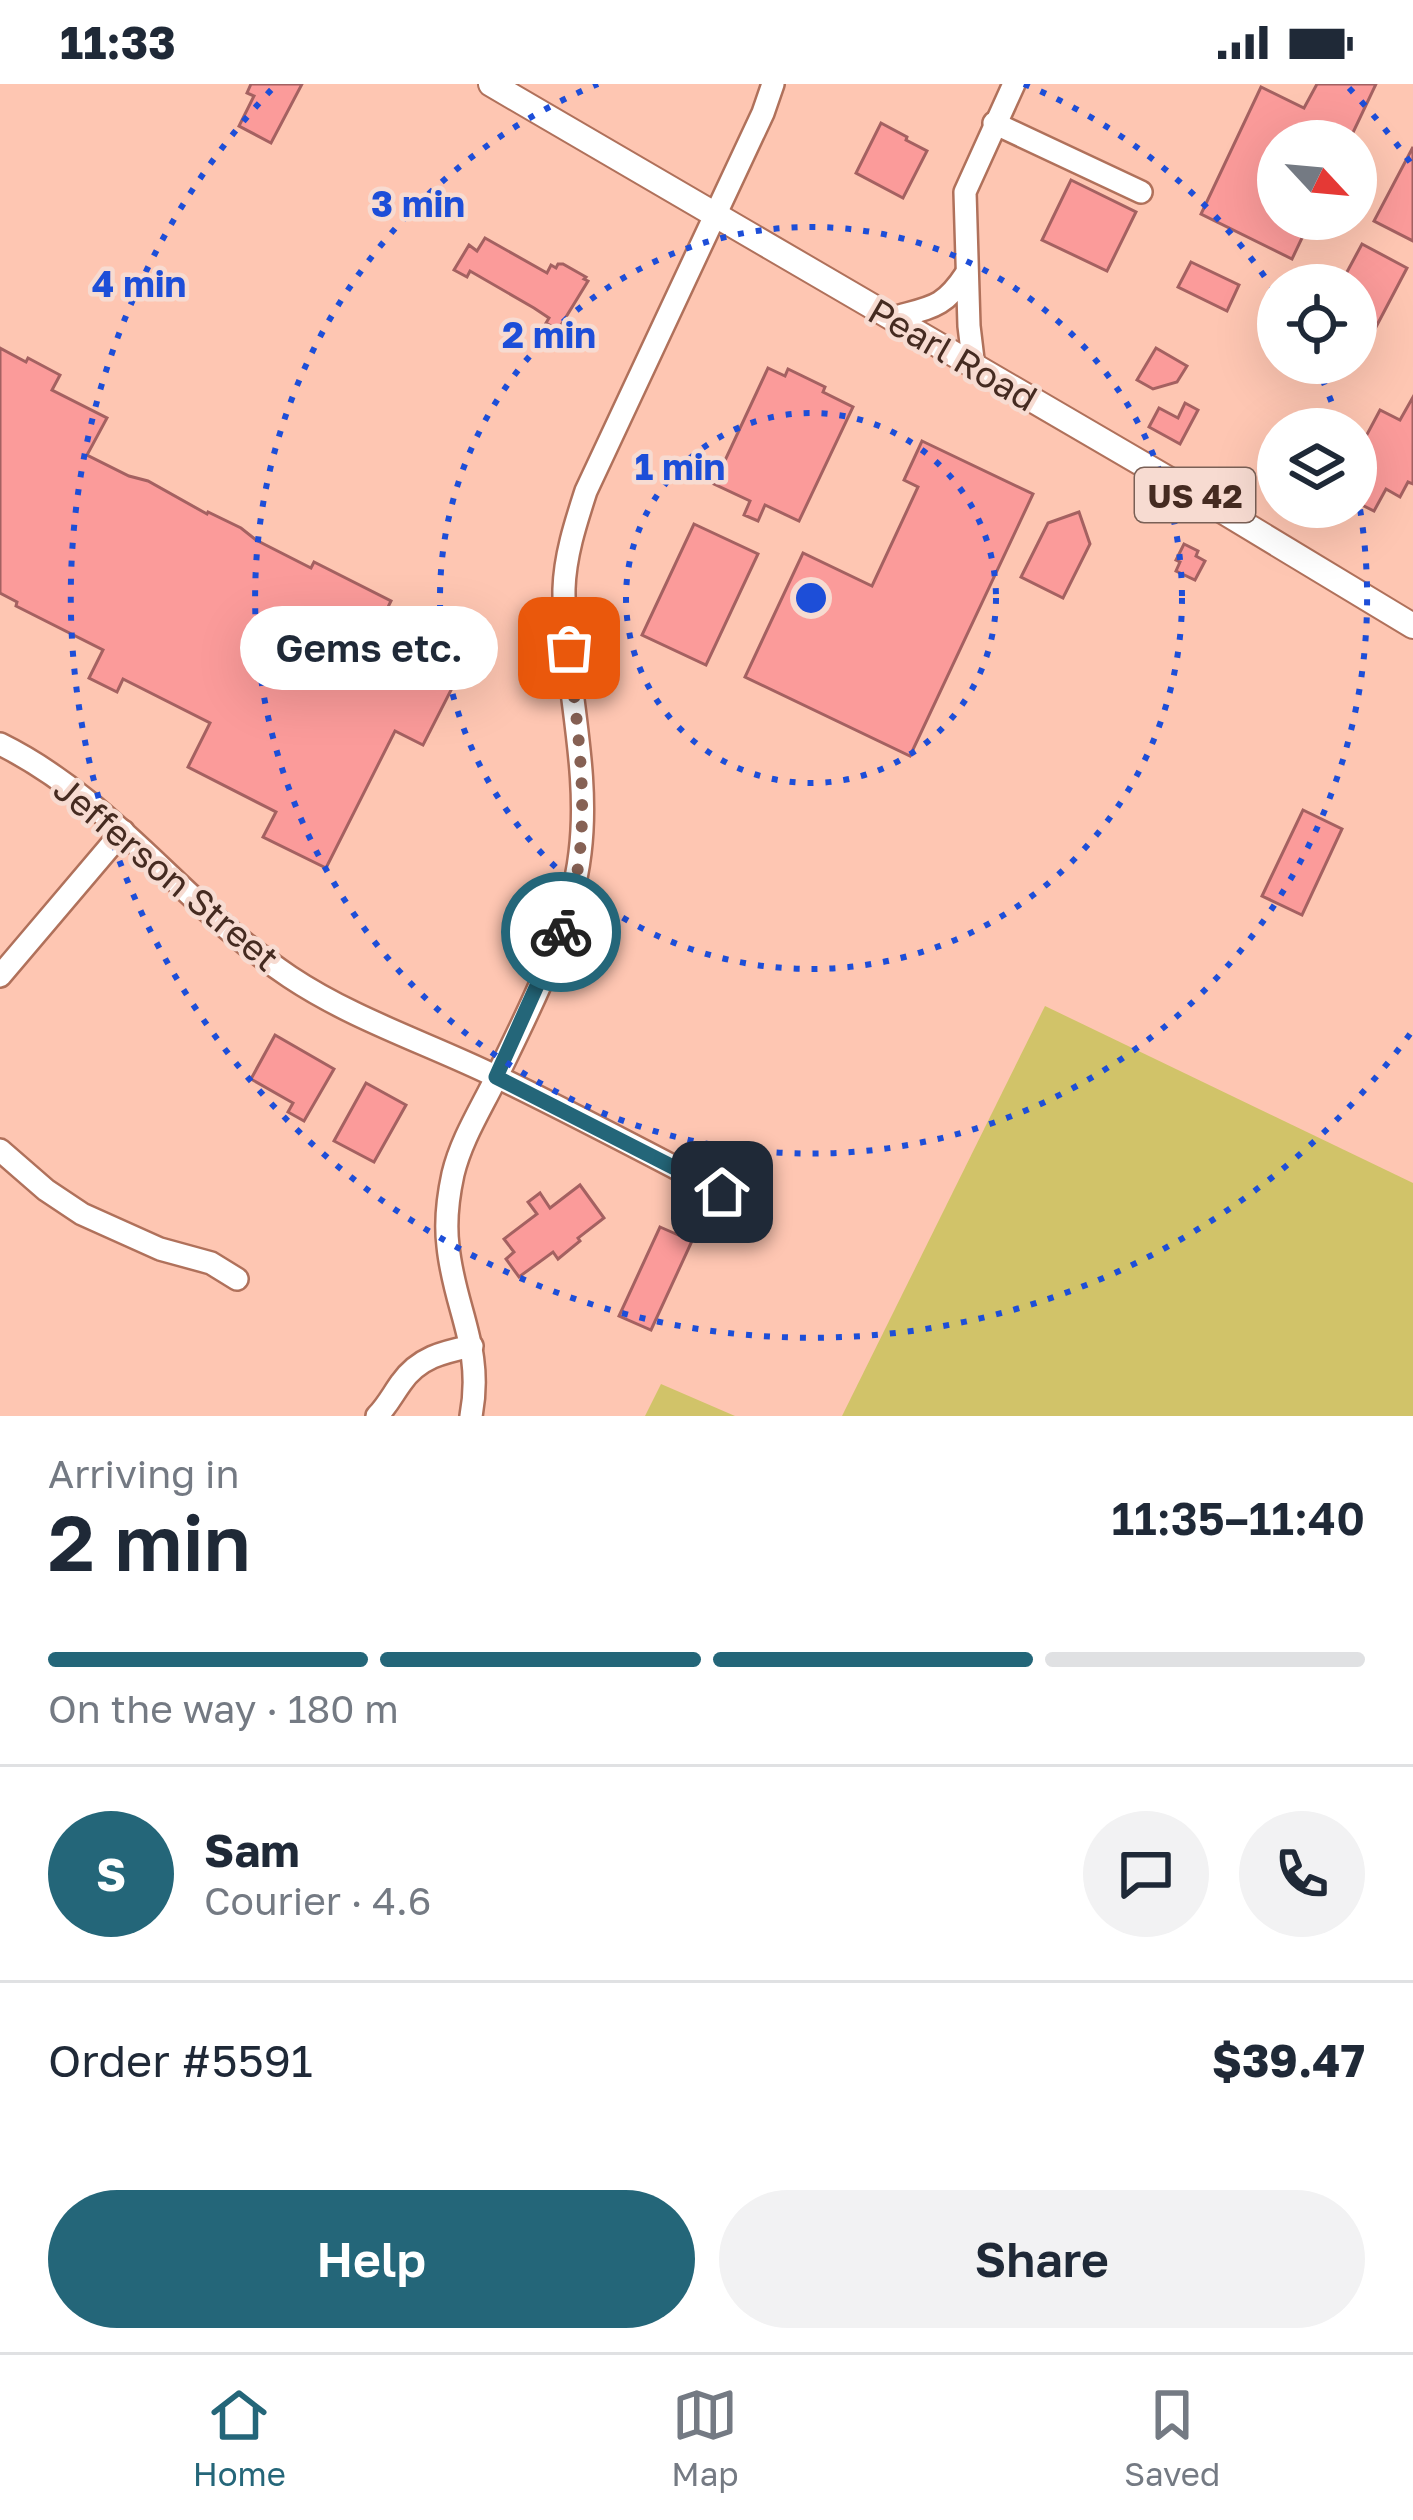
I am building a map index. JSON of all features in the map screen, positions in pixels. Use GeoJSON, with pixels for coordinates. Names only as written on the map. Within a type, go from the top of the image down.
{"type":"FeatureCollection","features":[{"type":"Feature","properties":{"kind":"main road","name":"Pearl Road"},"geometry":{"type":"LineString","coordinates":[[491,84],[1413,626]]}},
{"type":"Feature","properties":{"kind":"street"},"geometry":{"type":"LineString","coordinates":[[471,1416],[472,1346],[452,1269],[447,1219],[458,1157],[565,921],[580,853],[582,794],[564,589],[575,523],[773,84]]}},
{"type":"Feature","properties":{"kind":"street"},"geometry":{"type":"LineString","coordinates":[[974,368],[965,192],[1014,84]]}},
{"type":"Feature","properties":{"kind":"street"},"geometry":{"type":"LineString","coordinates":[[994,123],[1142,192]]}},
{"type":"Feature","properties":{"kind":"street"},"geometry":{"type":"LineString","coordinates":[[892,319],[946,300],[966,273]]}},
{"type":"Feature","properties":{"kind":"street","name":"Jefferson Street"},"geometry":{"type":"LineString","coordinates":[[0,743],[92,803],[214,918],[292,978],[722,1192]]}},
{"type":"Feature","properties":{"kind":"street"},"geometry":{"type":"LineString","coordinates":[[0,976],[9,949],[123,831]]}},
{"type":"Feature","properties":{"kind":"street"},"geometry":{"type":"LineString","coordinates":[[0,1150],[82,1214],[160,1249],[211,1263],[237,1279]]}},
{"type":"Feature","properties":{"kind":"street"},"geometry":{"type":"LineString","coordinates":[[377,1416],[422,1361],[472,1346]]}},
{"type":"Feature","properties":{"kind":"shaded area"},"geometry":{"type":"Polygon","coordinates":[[[1045,1006],[1413,1183],[1413,1416],[842,1416],[1045,1006]]]}},
{"type":"Feature","properties":{"kind":"shaded area"},"geometry":{"type":"Polygon","coordinates":[[[661,1384],[735,1416],[645,1416],[661,1384]]]}},
{"type":"Feature","properties":{"kind":"building"},"geometry":{"type":"Polygon","coordinates":[[[251,84],[302,84],[271,143],[239,126],[254,96],[247,93],[251,84]]]}},
{"type":"Feature","properties":{"kind":"building"},"geometry":{"type":"Polygon","coordinates":[[[1317,84],[1376,84],[1359,120],[1257,120],[1257,240],[1301,240],[1292,259],[1201,214],[1261,87],[1304,108],[1317,84]]]}},
{"type":"Feature","properties":{"kind":"building"},"geometry":{"type":"Polygon","coordinates":[[[881,123],[927,151],[903,198],[856,173],[881,123]]]}},
{"type":"Feature","properties":{"kind":"building"},"geometry":{"type":"Polygon","coordinates":[[[1413,147],[1413,241],[1377,223],[1413,147]]]}},
{"type":"Feature","properties":{"kind":"building"},"geometry":{"type":"Polygon","coordinates":[[[1071,180],[1136,212],[1107,271],[1042,240],[1071,180]]]}},
{"type":"Feature","properties":{"kind":"building"},"geometry":{"type":"Polygon","coordinates":[[[485,238],[547,273],[551,265],[563,264],[586,277],[588,281],[558,330],[546,323],[549,318],[470,271],[467,277],[454,270],[469,245],[477,251],[485,238]]]}},
{"type":"Feature","properties":{"kind":"building"},"geometry":{"type":"Polygon","coordinates":[[[1362,244],[1407,268],[1377,325],[1377,264],[1351,264],[1362,244]]]}},
{"type":"Feature","properties":{"kind":"building"},"geometry":{"type":"Polygon","coordinates":[[[1191,262],[1239,285],[1227,311],[1178,287],[1191,262]]]}},
{"type":"Feature","properties":{"kind":"building"},"geometry":{"type":"Polygon","coordinates":[[[0,348],[60,375],[52,390],[107,418],[87,455],[148,481],[311,568],[314,562],[391,601],[388,607],[472,649],[423,745],[395,731],[326,868],[263,837],[276,812],[188,767],[210,723],[123,679],[117,692],[89,678],[103,650],[16,606],[17,602],[0,593],[0,348]]]}},
{"type":"Feature","properties":{"kind":"building"},"geometry":{"type":"Polygon","coordinates":[[[1156,348],[1187,366],[1177,382],[1153,389],[1137,380],[1156,348]]]}},
{"type":"Feature","properties":{"kind":"building"},"geometry":{"type":"Polygon","coordinates":[[[768,368],[785,376],[788,369],[853,407],[799,521],[765,505],[758,521],[744,515],[750,501],[714,484],[768,368]]]}},
{"type":"Feature","properties":{"kind":"building"},"geometry":{"type":"Polygon","coordinates":[[[1413,397],[1413,484],[1408,482],[1400,497],[1386,489],[1377,506],[1377,416],[1380,410],[1400,420],[1413,397]]]}},
{"type":"Feature","properties":{"kind":"building"},"geometry":{"type":"Polygon","coordinates":[[[1185,403],[1198,410],[1180,444],[1149,427],[1159,408],[1178,418],[1185,403]]]}},
{"type":"Feature","properties":{"kind":"building"},"geometry":{"type":"Polygon","coordinates":[[[922,441],[1033,494],[910,756],[745,677],[803,553],[872,586],[918,487],[904,480],[922,441]]]}},
{"type":"Feature","properties":{"kind":"building"},"geometry":{"type":"Polygon","coordinates":[[[1079,512],[1090,544],[1063,598],[1021,577],[1048,523],[1079,512]]]}},
{"type":"Feature","properties":{"kind":"building"},"geometry":{"type":"Polygon","coordinates":[[[694,524],[758,554],[706,665],[642,635],[694,524]]]}},
{"type":"Feature","properties":{"kind":"building"},"geometry":{"type":"Polygon","coordinates":[[[1184,544],[1205,561],[1195,580],[1176,571],[1184,544]]]}},
{"type":"Feature","properties":{"kind":"building"},"geometry":{"type":"Polygon","coordinates":[[[1303,810],[1342,829],[1302,915],[1262,896],[1303,810]]]}},
{"type":"Feature","properties":{"kind":"building"},"geometry":{"type":"Polygon","coordinates":[[[275,1035],[334,1069],[304,1121],[288,1112],[293,1103],[251,1079],[275,1035]]]}},
{"type":"Feature","properties":{"kind":"building"},"geometry":{"type":"Polygon","coordinates":[[[366,1083],[406,1105],[374,1162],[334,1141],[366,1083]]]}},
{"type":"Feature","properties":{"kind":"building"},"geometry":{"type":"Polygon","coordinates":[[[580,1185],[604,1218],[558,1259],[553,1252],[519,1277],[506,1259],[514,1252],[504,1239],[537,1214],[528,1202],[540,1193],[550,1208],[580,1185]]]}},
{"type":"Feature","properties":{"kind":"building"},"geometry":{"type":"Polygon","coordinates":[[[660,1227],[692,1241],[651,1330],[619,1316],[660,1227]]]}},
{"type":"Feature","properties":{"kind":"way so far"},"geometry":{"type":"LineString","coordinates":[[561,932],[574,887],[583,824],[569,648]]}},
{"type":"Feature","properties":{"kind":"place","name":"Gems etc."},"geometry":{"type":"Point","coordinates":[569,648]}},
{"type":"Feature","properties":{"kind":"route"},"geometry":{"type":"LineString","coordinates":[[561,932],[496,1077],[722,1192]]}}]}
